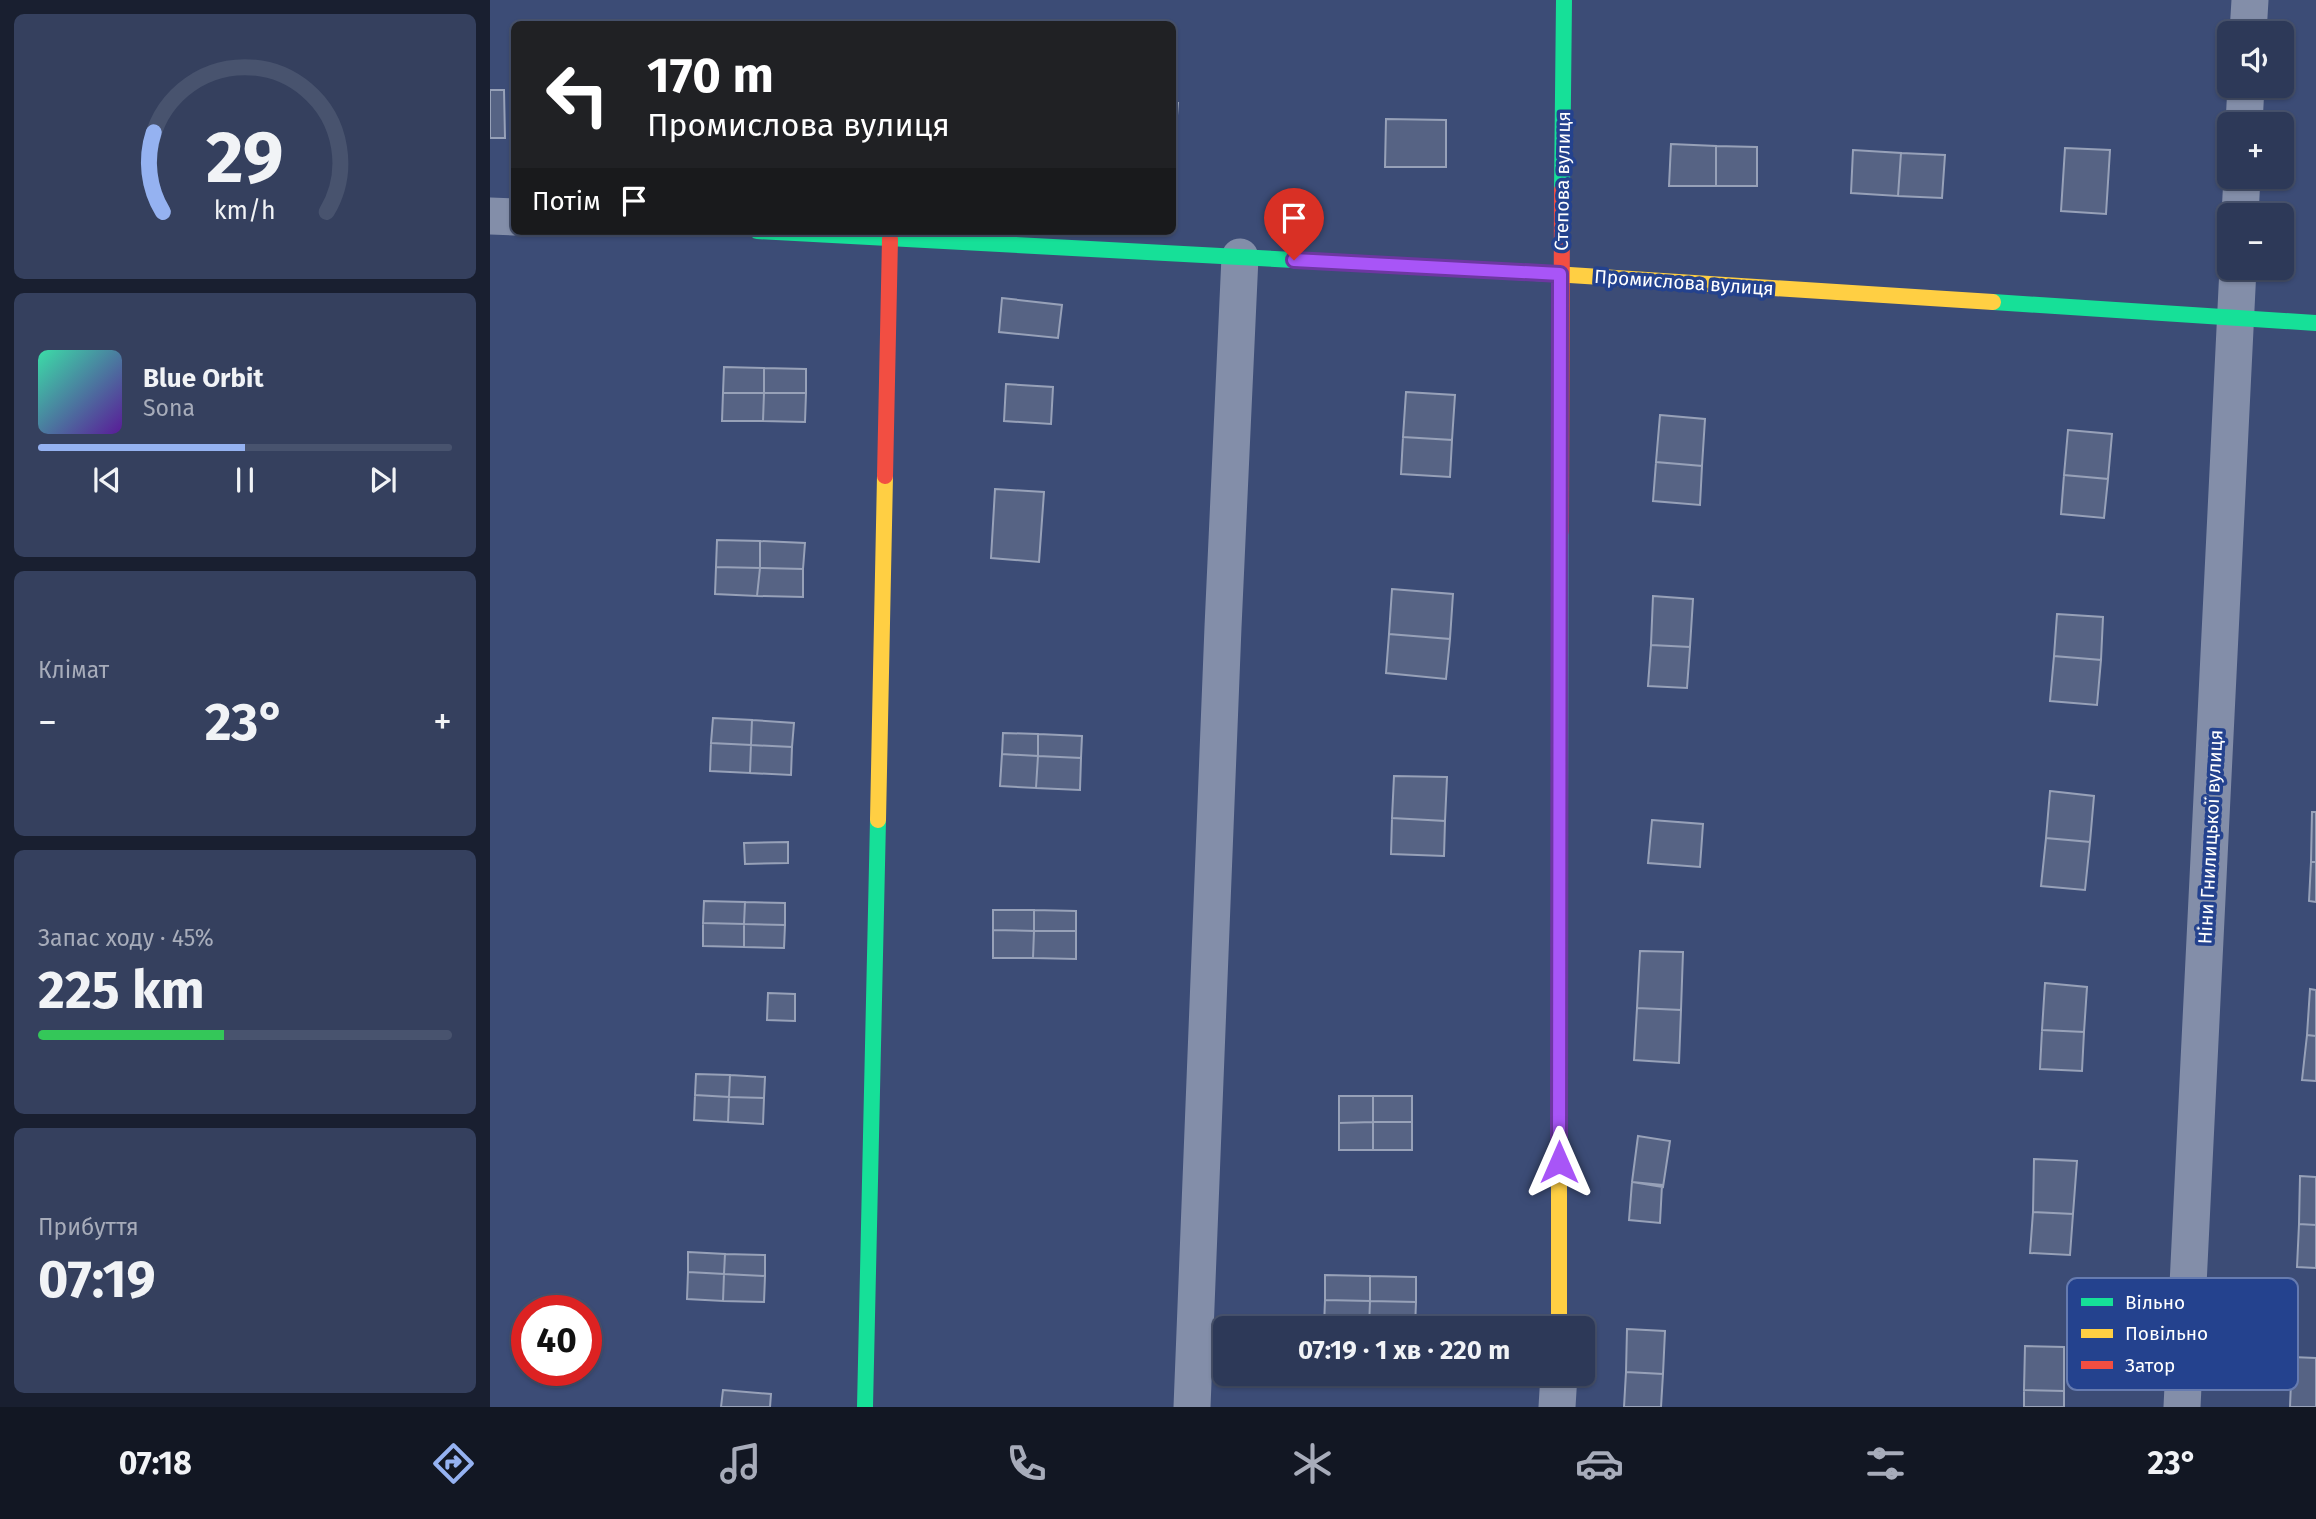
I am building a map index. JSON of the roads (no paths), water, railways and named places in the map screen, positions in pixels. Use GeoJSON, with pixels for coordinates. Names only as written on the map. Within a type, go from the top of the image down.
{"type":"FeatureCollection","features":[{"type":"Feature","properties":{"kind":"street","name":"Степова вулиця"},"geometry":{"type":"LineString","coordinates":[[1559,1316],[1560,274],[1564,0]]}},
{"type":"Feature","properties":{"kind":"street"},"geometry":{"type":"LineString","coordinates":[[2249,21],[2250,0]]}},
{"type":"Feature","properties":{"kind":"street"},"geometry":{"type":"LineString","coordinates":[[490,216],[511,217]]}},
{"type":"Feature","properties":{"kind":"street","name":"Промислова вулиця"},"geometry":{"type":"LineString","coordinates":[[824,235],[1560,274],[2316,323]]}},
{"type":"Feature","properties":{"kind":"street"},"geometry":{"type":"LineString","coordinates":[[865,1407],[890,239]]}},
{"type":"Feature","properties":{"kind":"street"},"geometry":{"type":"LineString","coordinates":[[1192,1407],[1240,257]]}},
{"type":"Feature","properties":{"kind":"street","name":"Ніни Гнилицької вулиця"},"geometry":{"type":"LineString","coordinates":[[2188,1278],[2238,280]]}},
{"type":"Feature","properties":{"kind":"street"},"geometry":{"type":"LineString","coordinates":[[1557,1407],[1558,1386]]}}]}
